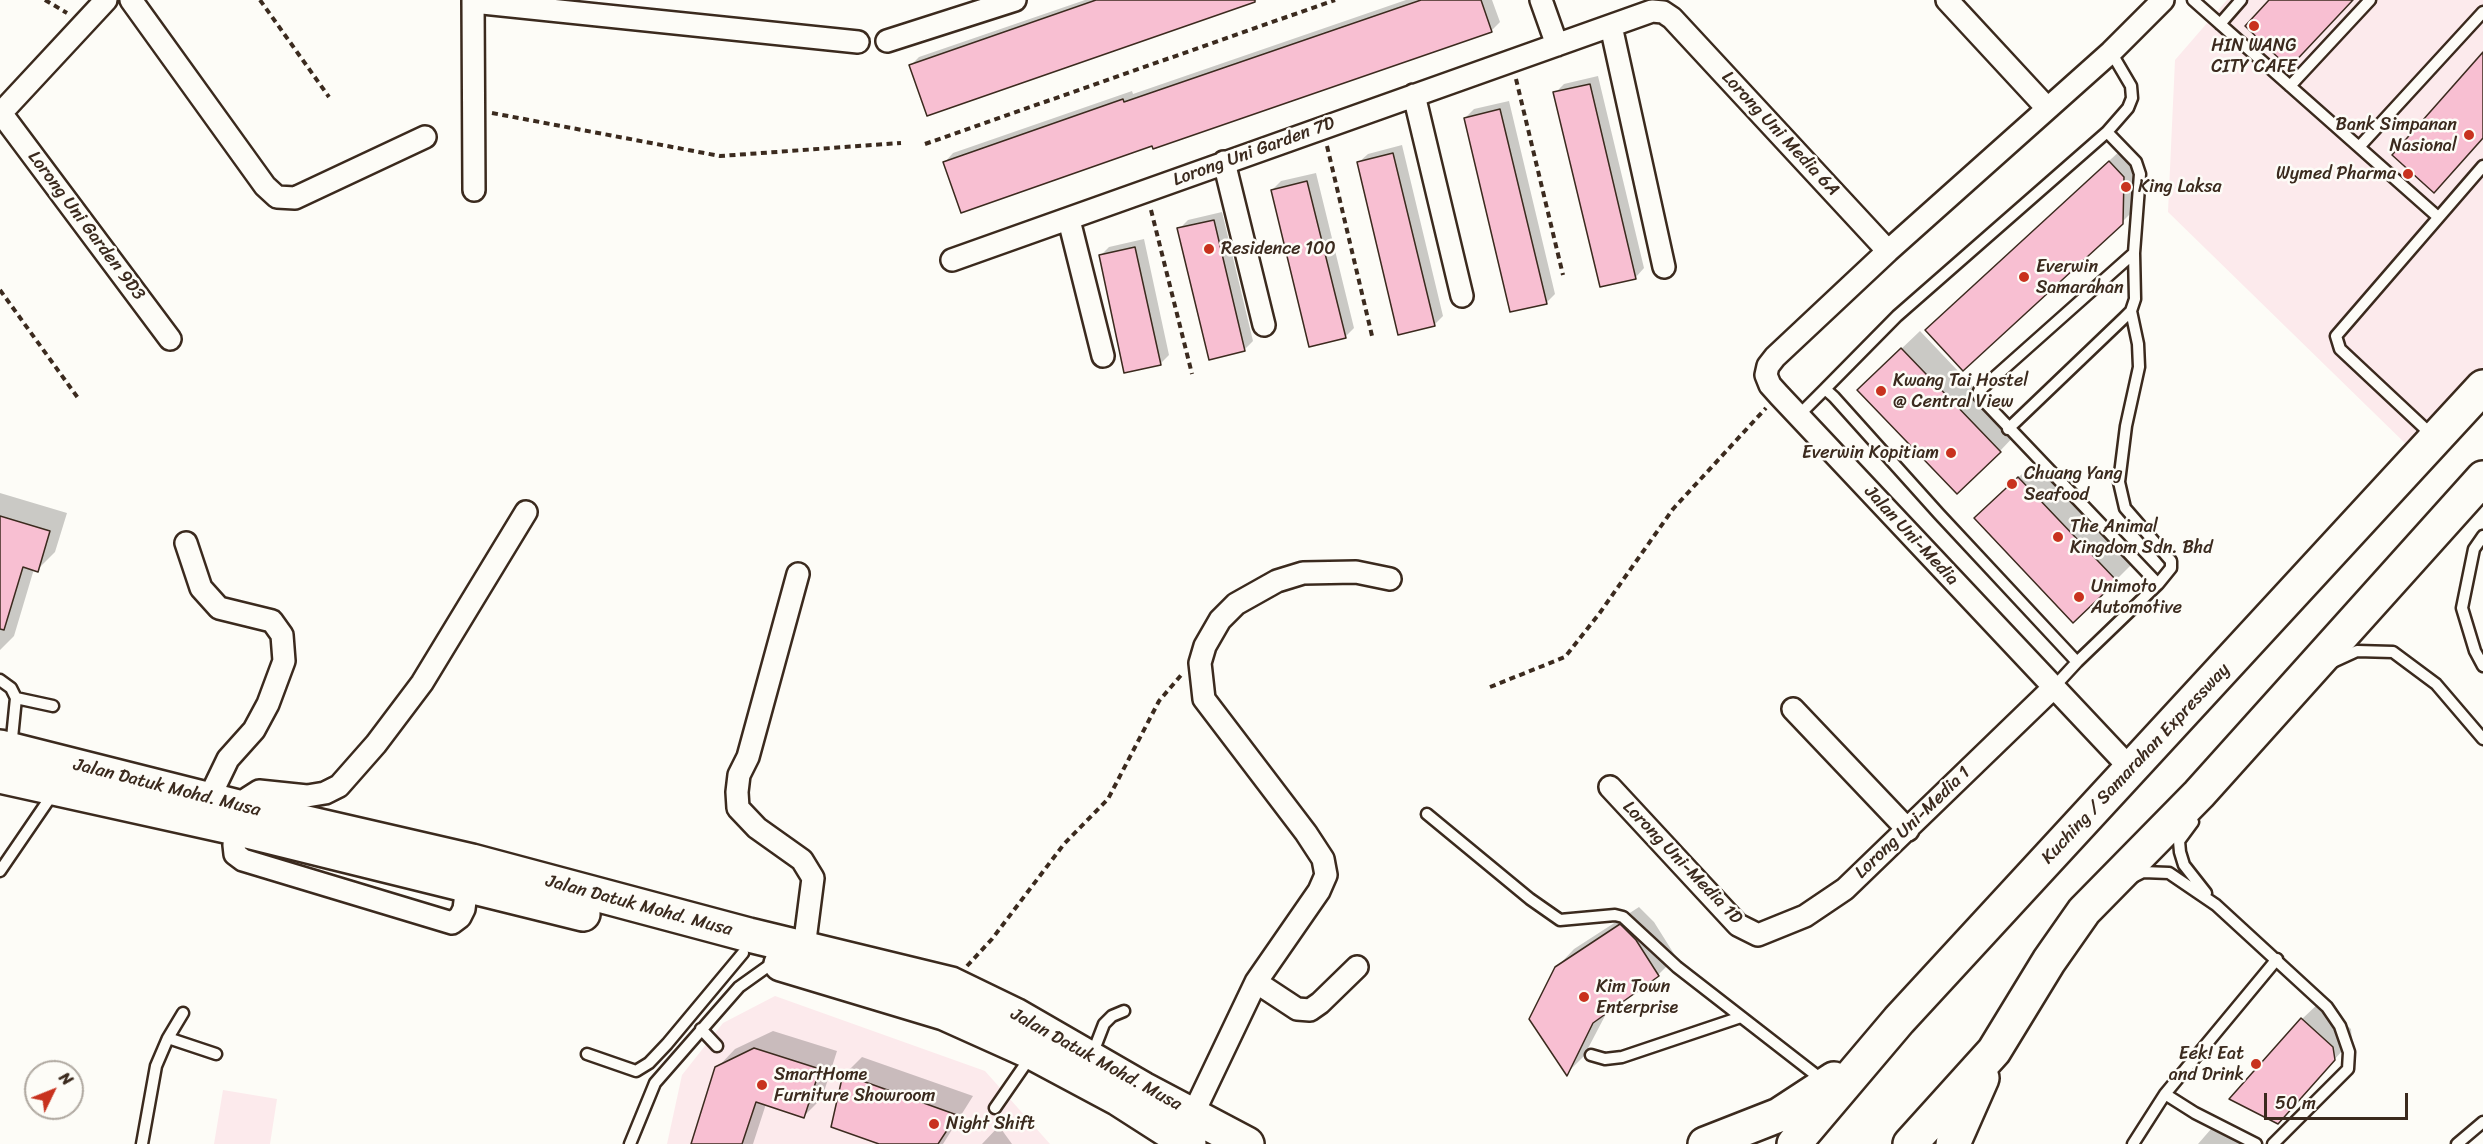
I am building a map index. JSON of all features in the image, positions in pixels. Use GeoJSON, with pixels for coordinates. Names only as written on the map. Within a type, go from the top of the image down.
{"type":"FeatureCollection","features":[{"type":"Feature","properties":{"kind":"highway","name":"Kuching / Samarahan Expressway"},"geometry":{"type":"LineString","coordinates":[[1794,1144],[1874,1047],[2483,387]]}},
{"type":"Feature","properties":{"kind":"highway"},"geometry":{"type":"LineString","coordinates":[[1953,1144],[1994,1052],[2049,961],[2084,911],[2199,794],[2483,478]]}},
{"type":"Feature","properties":{"kind":"highway","name":"Jalan Datuk Mohd. Musa"},"geometry":{"type":"LineString","coordinates":[[4,758],[212,799],[242,819],[467,886],[743,953],[944,1013],[1033,1053],[1131,1106],[1191,1129],[1247,1144]]}},
{"type":"Feature","properties":{"kind":"highway","name":"Jalan Datuk Mohd. Musa"},"geometry":{"type":"LineString","coordinates":[[4,758],[56,790],[242,819],[472,861],[951,984],[1015,1015],[1090,1059],[1191,1129]]}},
{"type":"Feature","properties":{"kind":"highway"},"geometry":{"type":"LineString","coordinates":[[1705,1144],[1779,1116],[1828,1084],[1874,1047]]}},
{"type":"Feature","properties":{"kind":"highway"},"geometry":{"type":"LineString","coordinates":[[1910,1144],[1994,1052]]}},
{"type":"Feature","properties":{"kind":"highway"},"geometry":{"type":"LineString","coordinates":[[1131,1106],[1165,1144]]}},
{"type":"Feature","properties":{"kind":"street"},"geometry":{"type":"LineString","coordinates":[[4,104],[106,0]]}},
{"type":"Feature","properties":{"kind":"street"},"geometry":{"type":"LineString","coordinates":[[131,0],[265,186],[277,197],[295,198],[425,137]]}},
{"type":"Feature","properties":{"kind":"street"},"geometry":{"type":"LineString","coordinates":[[887,41],[976,6],[1015,0]]}},
{"type":"Feature","properties":{"kind":"street"},"geometry":{"type":"LineString","coordinates":[[1541,0],[1557,45]]}},
{"type":"Feature","properties":{"kind":"street"},"geometry":{"type":"LineString","coordinates":[[1947,0],[2047,108]]}},
{"type":"Feature","properties":{"kind":"street","name":"Jalan Uni-Media"},"geometry":{"type":"LineString","coordinates":[[2131,769],[1798,416],[1770,385],[1766,375],[1768,366],[1888,251],[2111,52],[2163,0]]}},
{"type":"Feature","properties":{"kind":"street"},"geometry":{"type":"LineString","coordinates":[[474,190],[473,1],[858,42]]}},
{"type":"Feature","properties":{"kind":"street","name":"Lorong Uni Garden 7D"},"geometry":{"type":"LineString","coordinates":[[952,260],[1070,220],[1414,94],[1652,12],[1663,12],[1672,18]]}},
{"type":"Feature","properties":{"kind":"street","name":"Lorong Uni Media 6A"},"geometry":{"type":"LineString","coordinates":[[1672,18],[1888,251]]}},
{"type":"Feature","properties":{"kind":"street"},"geometry":{"type":"LineString","coordinates":[[1611,26],[1664,267]]}},
{"type":"Feature","properties":{"kind":"street"},"geometry":{"type":"LineString","coordinates":[[1414,94],[1462,296]]}},
{"type":"Feature","properties":{"kind":"street","name":"Lorong Uni Garden 9D3"},"geometry":{"type":"LineString","coordinates":[[4,104],[170,339]]}},
{"type":"Feature","properties":{"kind":"street"},"geometry":{"type":"LineString","coordinates":[[1224,162],[1264,325]]}},
{"type":"Feature","properties":{"kind":"street"},"geometry":{"type":"LineString","coordinates":[[1070,220],[1103,356]]}},
{"type":"Feature","properties":{"kind":"street"},"geometry":{"type":"LineString","coordinates":[[242,819],[248,798],[259,791],[307,796],[326,793],[339,786],[376,744],[422,683],[526,512]]}},
{"type":"Feature","properties":{"kind":"street"},"geometry":{"type":"LineString","coordinates":[[186,543],[201,588],[219,608],[272,621],[282,635],[284,661],[272,696],[254,730],[228,759],[214,788],[212,799]]}},
{"type":"Feature","properties":{"kind":"street"},"geometry":{"type":"LineString","coordinates":[[1191,1129],[1256,982],[1319,891],[1326,874],[1323,859],[1306,833],[1204,699],[1200,663],[1205,646],[1220,620],[1236,604],[1276,581],[1303,573],[1356,572],[1390,579]]}},
{"type":"Feature","properties":{"kind":"street"},"geometry":{"type":"LineString","coordinates":[[798,574],[748,758],[739,775],[737,792],[738,808],[757,828],[802,860],[813,878],[804,948]]}},
{"type":"Feature","properties":{"kind":"street","name":"Lorong Uni-Media 1"},"geometry":{"type":"LineString","coordinates":[[1758,935],[1805,916],[1845,889],[2053,688]]}},
{"type":"Feature","properties":{"kind":"street"},"geometry":{"type":"LineString","coordinates":[[1793,709],[1908,830]]}},
{"type":"Feature","properties":{"kind":"street","name":"Lorong Uni-Media 1D"},"geometry":{"type":"LineString","coordinates":[[1610,787],[1738,925],[1758,935]]}},
{"type":"Feature","properties":{"kind":"street"},"geometry":{"type":"LineString","coordinates":[[1256,982],[1298,1009],[1310,1010],[1358,967]]}},
{"type":"Feature","properties":{"kind":"lane"},"geometry":{"type":"LineString","coordinates":[[2193,0],[2438,217]]}},
{"type":"Feature","properties":{"kind":"lane"},"geometry":{"type":"LineString","coordinates":[[2220,24],[2241,0]]}},
{"type":"Feature","properties":{"kind":"lane"},"geometry":{"type":"LineString","coordinates":[[2290,86],[2370,0]]}},
{"type":"Feature","properties":{"kind":"lane"},"geometry":{"type":"LineString","coordinates":[[2359,147],[2483,12]]}},
{"type":"Feature","properties":{"kind":"lane"},"geometry":{"type":"LineString","coordinates":[[1798,416],[1897,316],[2107,132],[2128,108],[2132,98],[2131,86],[2111,52]]}},
{"type":"Feature","properties":{"kind":"lane"},"geometry":{"type":"LineString","coordinates":[[2053,688],[2158,584],[2171,568],[2171,561],[2125,508],[2119,482],[2126,426],[2139,367],[2138,344],[2131,311],[2134,299],[2134,253],[2140,174],[2136,162],[2107,132]]}},
{"type":"Feature","properties":{"kind":"lane"},"geometry":{"type":"LineString","coordinates":[[2437,439],[2340,349],[2336,336],[2483,166]]}},
{"type":"Feature","properties":{"kind":"lane"},"geometry":{"type":"LineString","coordinates":[[2134,253],[1980,392],[1980,399],[2158,584]]}},
{"type":"Feature","properties":{"kind":"lane"},"geometry":{"type":"LineString","coordinates":[[2008,429],[2131,311]]}},
{"type":"Feature","properties":{"kind":"lane"},"geometry":{"type":"LineString","coordinates":[[1826,388],[1939,514],[2078,662]]}},
{"type":"Feature","properties":{"kind":"lane"},"geometry":{"type":"LineString","coordinates":[[2483,536],[2474,549],[2462,608],[2475,651],[2483,666]]}},
{"type":"Feature","properties":{"kind":"lane"},"geometry":{"type":"LineString","coordinates":[[2307,673],[2357,651],[2393,651],[2436,684],[2483,739]]}},
{"type":"Feature","properties":{"kind":"lane"},"geometry":{"type":"LineString","coordinates":[[0,680],[10,688],[16,698],[4,758]]}},
{"type":"Feature","properties":{"kind":"lane"},"geometry":{"type":"LineString","coordinates":[[16,698],[53,706]]}},
{"type":"Feature","properties":{"kind":"lane"},"geometry":{"type":"LineString","coordinates":[[0,871],[56,790]]}},
{"type":"Feature","properties":{"kind":"lane"},"geometry":{"type":"LineString","coordinates":[[2199,794],[2200,806],[2195,819],[2179,841],[2180,852],[2184,865],[2216,905]]}},
{"type":"Feature","properties":{"kind":"lane"},"geometry":{"type":"LineString","coordinates":[[1427,814],[1530,899],[1560,920],[1615,915],[1623,917],[1677,967],[1828,1084]]}},
{"type":"Feature","properties":{"kind":"lane"},"geometry":{"type":"LineString","coordinates":[[2084,911],[2108,899],[2132,877],[2143,872],[2169,873],[2216,905],[2327,1007],[2340,1026],[2349,1052],[2348,1069],[2273,1144]]}},
{"type":"Feature","properties":{"kind":"lane"},"geometry":{"type":"LineString","coordinates":[[587,1054],[636,1071],[667,1044],[743,953]]}},
{"type":"Feature","properties":{"kind":"lane"},"geometry":{"type":"LineString","coordinates":[[2133,1144],[2165,1094],[2277,959]]}},
{"type":"Feature","properties":{"kind":"lane"},"geometry":{"type":"LineString","coordinates":[[630,1144],[655,1083],[739,987],[774,962]]}},
{"type":"Feature","properties":{"kind":"lane"},"geometry":{"type":"LineString","coordinates":[[1090,1059],[1104,1024],[1112,1016],[1124,1011]]}},
{"type":"Feature","properties":{"kind":"lane"},"geometry":{"type":"LineString","coordinates":[[142,1144],[156,1066],[168,1038],[183,1013]]}},
{"type":"Feature","properties":{"kind":"lane"},"geometry":{"type":"LineString","coordinates":[[1591,1055],[1605,1059],[1622,1057],[1741,1017]]}},
{"type":"Feature","properties":{"kind":"lane"},"geometry":{"type":"LineString","coordinates":[[701,1029],[717,1046]]}},
{"type":"Feature","properties":{"kind":"lane"},"geometry":{"type":"LineString","coordinates":[[168,1038],[216,1054]]}},
{"type":"Feature","properties":{"kind":"lane"},"geometry":{"type":"LineString","coordinates":[[995,1107],[1033,1053]]}},
{"type":"Feature","properties":{"kind":"lane"},"geometry":{"type":"LineString","coordinates":[[2165,1094],[2195,1113],[2256,1144]]}},
{"type":"Feature","properties":{"kind":"lane"},"geometry":{"type":"LineString","coordinates":[[2457,1144],[2483,1122]]}},
{"type":"Feature","properties":{"kind":"path"},"geometry":{"type":"LineString","coordinates":[[45,0],[84,23]]}},
{"type":"Feature","properties":{"kind":"path"},"geometry":{"type":"LineString","coordinates":[[260,0],[329,97]]}},
{"type":"Feature","properties":{"kind":"path"},"geometry":{"type":"LineString","coordinates":[[925,144],[1335,0]]}},
{"type":"Feature","properties":{"kind":"path"},"geometry":{"type":"LineString","coordinates":[[1512,61],[1563,275]]}},
{"type":"Feature","properties":{"kind":"path"},"geometry":{"type":"LineString","coordinates":[[474,109],[720,156],[901,143]]}},
{"type":"Feature","properties":{"kind":"path"},"geometry":{"type":"LineString","coordinates":[[1322,127],[1373,340]]}},
{"type":"Feature","properties":{"kind":"path"},"geometry":{"type":"LineString","coordinates":[[1146,192],[1192,374]]}},
{"type":"Feature","properties":{"kind":"path"},"geometry":{"type":"LineString","coordinates":[[0,290],[78,398]]}},
{"type":"Feature","properties":{"kind":"path"},"geometry":{"type":"LineString","coordinates":[[1491,687],[1565,657],[1599,614],[1673,509],[1735,439],[1779,395]]}},
{"type":"Feature","properties":{"kind":"path"},"geometry":{"type":"LineString","coordinates":[[951,984],[992,939],[1064,844],[1108,799],[1159,701],[1205,646]]}},
{"type":"Feature","properties":{"kind":"shaded area"},"geometry":{"type":"Polygon","coordinates":[[[2227,0],[2483,0],[2483,370],[2412,450],[2168,212],[2175,60],[2227,0]]]}},
{"type":"Feature","properties":{"kind":"shaded area"},"geometry":{"type":"Polygon","coordinates":[[[775,996],[985,1071],[1050,1144],[667,1144],[682,1075],[723,1023],[775,996]]]}},
{"type":"Feature","properties":{"kind":"shaded area"},"geometry":{"type":"Polygon","coordinates":[[[223,1090],[277,1099],[270,1144],[214,1144],[223,1090]]]}},
{"type":"Feature","properties":{"kind":"building"},"geometry":{"type":"Polygon","coordinates":[[[1096,0],[1255,0],[1255,2],[927,116],[909,65],[1096,0]]]}},
{"type":"Feature","properties":{"kind":"building"},"geometry":{"type":"Polygon","coordinates":[[[1421,0],[1481,0],[1492,32],[961,213],[943,162],[1123,99],[1124,102],[1421,0]]]}},
{"type":"Feature","properties":{"kind":"building"},"geometry":{"type":"Polygon","coordinates":[[[2269,0],[2353,0],[2289,68],[2245,26],[2269,0]]]}},
{"type":"Feature","properties":{"kind":"building"},"geometry":{"type":"Polygon","coordinates":[[[2483,52],[2483,138],[2434,193],[2392,155],[2483,52]]]}},
{"type":"Feature","properties":{"kind":"building"},"geometry":{"type":"Polygon","coordinates":[[[1590,84],[1636,279],[1600,287],[1553,92],[1590,84]]]}},
{"type":"Feature","properties":{"kind":"building"},"geometry":{"type":"Polygon","coordinates":[[[1500,109],[1547,304],[1510,312],[1464,118],[1500,109]]]}},
{"type":"Feature","properties":{"kind":"building"},"geometry":{"type":"Polygon","coordinates":[[[1393,153],[1435,326],[1398,335],[1357,162],[1393,153]]]}},
{"type":"Feature","properties":{"kind":"building","name":"Everwin Samarahan"},"geometry":{"type":"Polygon","coordinates":[[[2109,161],[2124,177],[2123,224],[1963,371],[1925,330],[2109,161]]]}},
{"type":"Feature","properties":{"kind":"building"},"geometry":{"type":"Polygon","coordinates":[[[1307,181],[1346,338],[1309,347],[1271,190],[1307,181]]]}},
{"type":"Feature","properties":{"kind":"building"},"geometry":{"type":"Polygon","coordinates":[[[1214,220],[1245,351],[1209,360],[1177,228],[1214,220]]]}},
{"type":"Feature","properties":{"kind":"building"},"geometry":{"type":"Polygon","coordinates":[[[1135,247],[1161,365],[1124,373],[1099,255],[1135,247]]]}},
{"type":"Feature","properties":{"kind":"building"},"geometry":{"type":"Polygon","coordinates":[[[1901,348],[2001,452],[1957,494],[1857,390],[1901,348]]]}},
{"type":"Feature","properties":{"kind":"building"},"geometry":{"type":"Polygon","coordinates":[[[2018,477],[2117,581],[2073,623],[1974,518],[2018,477]]]}},
{"type":"Feature","properties":{"kind":"building"},"geometry":{"type":"Polygon","coordinates":[[[0,516],[50,531],[38,572],[23,567],[4,630],[0,629],[0,516]]]}},
{"type":"Feature","properties":{"kind":"building","name":"Kim Town Enterprise"},"geometry":{"type":"Polygon","coordinates":[[[1620,924],[1636,940],[1659,976],[1593,1023],[1567,1076],[1529,1019],[1555,967],[1620,924]]]}},
{"type":"Feature","properties":{"kind":"building"},"geometry":{"type":"Polygon","coordinates":[[[2301,1018],[2333,1047],[2335,1060],[2278,1124],[2229,1099],[2301,1018]]]}},
{"type":"Feature","properties":{"kind":"building","name":"SmartHome Furniture Showroom"},"geometry":{"type":"Polygon","coordinates":[[[754,1048],[820,1069],[804,1118],[756,1102],[742,1144],[691,1144],[715,1067],[754,1048]]]}},
{"type":"Feature","properties":{"kind":"building"},"geometry":{"type":"Polygon","coordinates":[[[843,1074],[957,1115],[938,1144],[879,1144],[831,1127],[843,1074]]]}},
{"type":"Feature","properties":{"kind":"place","name":"HIN WANG CITY CAFE"},"geometry":{"type":"Point","coordinates":[2254,26]}},
{"type":"Feature","properties":{"kind":"place","name":"Bank Simpanan Nasional"},"geometry":{"type":"Point","coordinates":[2469,135]}},
{"type":"Feature","properties":{"kind":"place","name":"Wymed Pharma"},"geometry":{"type":"Point","coordinates":[2408,174]}},
{"type":"Feature","properties":{"kind":"place","name":"King Laksa"},"geometry":{"type":"Point","coordinates":[2126,187]}},
{"type":"Feature","properties":{"kind":"place","name":"Residence 100"},"geometry":{"type":"Point","coordinates":[1209,249]}},
{"type":"Feature","properties":{"kind":"place","name":"Everwin Samarahan"},"geometry":{"type":"Point","coordinates":[2024,277]}},
{"type":"Feature","properties":{"kind":"place","name":"Kwang Tai Hostel @ Central View"},"geometry":{"type":"Point","coordinates":[1881,391]}},
{"type":"Feature","properties":{"kind":"place","name":"Everwin Kopitiam"},"geometry":{"type":"Point","coordinates":[1951,453]}},
{"type":"Feature","properties":{"kind":"place","name":"Chuang Yang Seafood"},"geometry":{"type":"Point","coordinates":[2012,484]}},
{"type":"Feature","properties":{"kind":"place","name":"The Animal Kingdom Sdn. Bhd"},"geometry":{"type":"Point","coordinates":[2058,537]}},
{"type":"Feature","properties":{"kind":"place","name":"Unimoto Automotive"},"geometry":{"type":"Point","coordinates":[2079,597]}},
{"type":"Feature","properties":{"kind":"place","name":"Kim Town Enterprise"},"geometry":{"type":"Point","coordinates":[1584,997]}},
{"type":"Feature","properties":{"kind":"place","name":"Eek! Eat and Drink"},"geometry":{"type":"Point","coordinates":[2256,1064]}},
{"type":"Feature","properties":{"kind":"place","name":"SmartHome Furniture Showroom"},"geometry":{"type":"Point","coordinates":[762,1085]}},
{"type":"Feature","properties":{"kind":"place","name":"Night Shift"},"geometry":{"type":"Point","coordinates":[934,1124]}}]}
